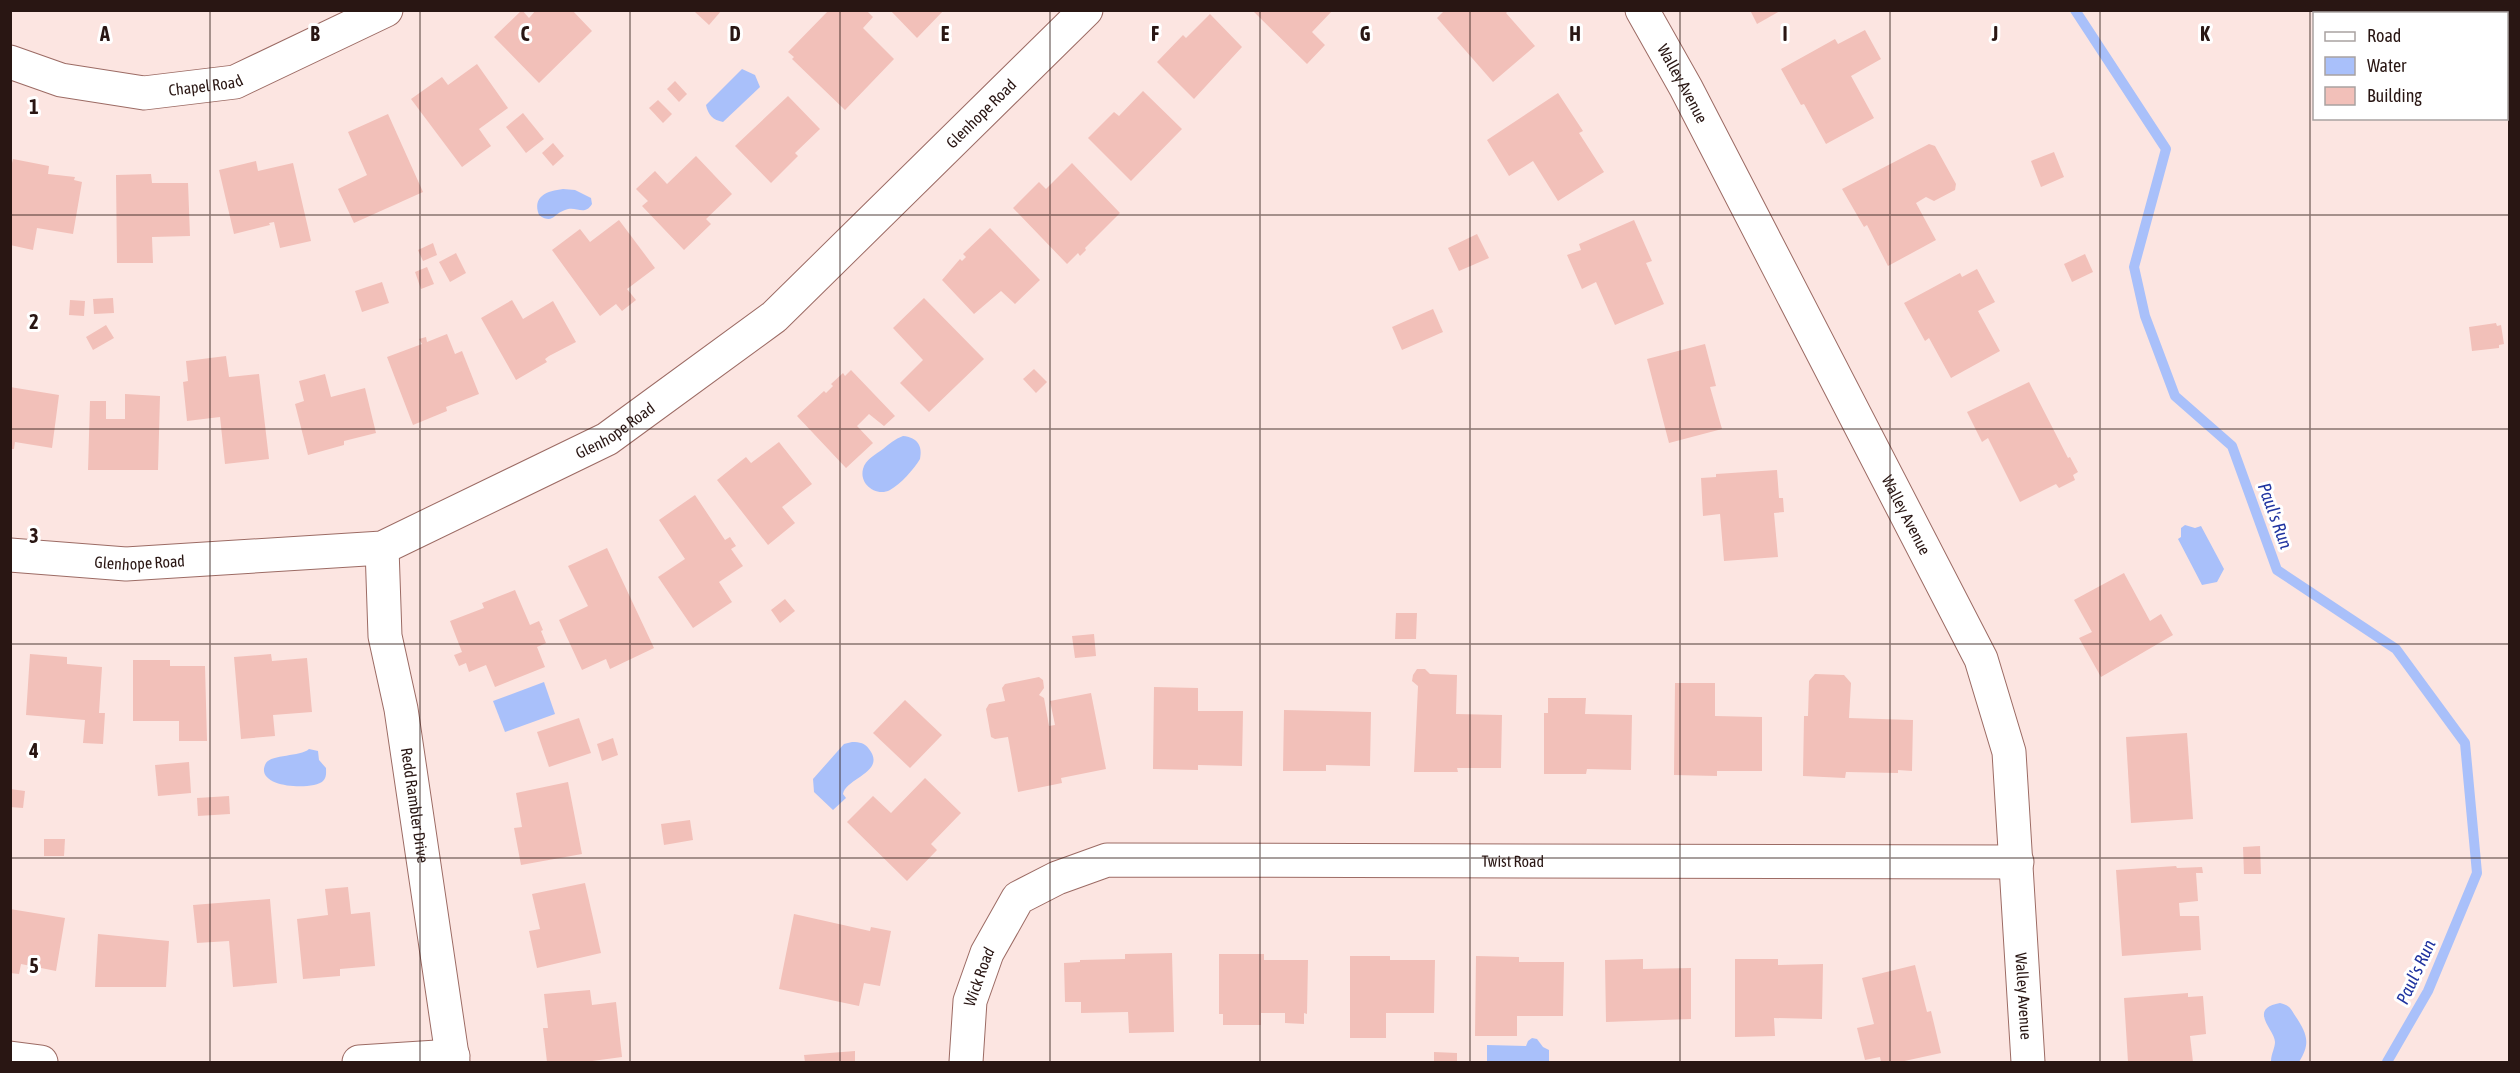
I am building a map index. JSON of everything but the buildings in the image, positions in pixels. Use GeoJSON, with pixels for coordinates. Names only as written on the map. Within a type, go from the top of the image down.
{"type":"FeatureCollection","features":[{"type":"Feature","properties":{"kind":"street","name":"Chapel Road"},"geometry":{"type":"LineString","coordinates":[[10,62],[61,80],[144,93],[235,82],[386,10]]}},
{"type":"Feature","properties":{"kind":"street","name":"Glenhope Road"},"geometry":{"type":"LineString","coordinates":[[10,555],[126,564],[382,548],[607,439],[774,317],[1086,10]]}},
{"type":"Feature","properties":{"kind":"street","name":"Walley Avenue"},"geometry":{"type":"LineString","coordinates":[[1642,10],[1686,88],[1981,659],[2009,752],[2028,1062]]}},
{"type":"Feature","properties":{"kind":"street","name":"Redd Rambler Drive"},"geometry":{"type":"LineString","coordinates":[[382,548],[385,636],[401,709],[453,1059]]}},
{"type":"Feature","properties":{"kind":"street","name":"Twist Road"},"geometry":{"type":"LineString","coordinates":[[1018,898],[1057,878],[1107,860],[2017,862]]}},
{"type":"Feature","properties":{"kind":"street","name":"Wick Road"},"geometry":{"type":"LineString","coordinates":[[966,1062],[970,1001],[987,953],[1018,898]]}},
{"type":"Feature","properties":{"kind":"street"},"geometry":{"type":"LineString","coordinates":[[10,1058],[41,1062]]}},
{"type":"Feature","properties":{"kind":"street"},"geometry":{"type":"LineString","coordinates":[[359,1062],[453,1059]]}},
{"type":"Feature","properties":{"kind":"water"},"geometry":{"type":"Polygon","coordinates":[[[742,69],[755,75],[760,87],[723,122],[716,120],[708,112],[706,105],[742,69]]]}},
{"type":"Feature","properties":{"kind":"water"},"geometry":{"type":"Polygon","coordinates":[[[563,189],[575,190],[591,198],[592,204],[586,210],[565,210],[550,219],[539,215],[537,209],[539,199],[547,193],[563,189]]]}},
{"type":"Feature","properties":{"kind":"water"},"geometry":{"type":"Polygon","coordinates":[[[903,436],[912,438],[918,443],[921,450],[920,459],[907,476],[890,490],[875,491],[866,485],[862,475],[866,463],[890,443],[903,436]]]}},
{"type":"Feature","properties":{"kind":"water"},"geometry":{"type":"Polygon","coordinates":[[[2185,525],[2195,528],[2201,526],[2224,569],[2217,582],[2202,585],[2178,539],[2181,537],[2181,528],[2185,525]]]}},
{"type":"Feature","properties":{"kind":"water"},"geometry":{"type":"Polygon","coordinates":[[[544,682],[555,714],[505,732],[493,701],[544,682]]]}},
{"type":"Feature","properties":{"kind":"water"},"geometry":{"type":"Polygon","coordinates":[[[862,743],[867,747],[873,757],[873,763],[864,774],[846,788],[843,794],[846,798],[833,810],[814,792],[813,779],[844,744],[862,743]]]}},
{"type":"Feature","properties":{"kind":"water"},"geometry":{"type":"Polygon","coordinates":[[[309,749],[318,751],[319,760],[326,768],[323,781],[308,786],[297,786],[275,782],[268,778],[264,771],[269,760],[305,752],[309,749]]]}},
{"type":"Feature","properties":{"kind":"water"},"geometry":{"type":"Polygon","coordinates":[[[2280,1003],[2290,1008],[2306,1037],[2305,1049],[2299,1062],[2271,1061],[2275,1042],[2264,1015],[2265,1010],[2270,1006],[2280,1003]]]}},
{"type":"Feature","properties":{"kind":"water"},"geometry":{"type":"Polygon","coordinates":[[[1532,1038],[1537,1039],[1543,1047],[1549,1050],[1549,1062],[1487,1062],[1487,1045],[1526,1046],[1532,1038]]]}},
{"type":"Feature","properties":{"kind":"waterway","name":"Paul's Run"},"geometry":{"type":"LineString","coordinates":[[2075,10],[2166,149],[2134,267],[2145,316],[2175,396],[2232,446],[2277,570],[2396,649],[2465,743],[2477,873],[2428,991],[2387,1062]]}}]}
